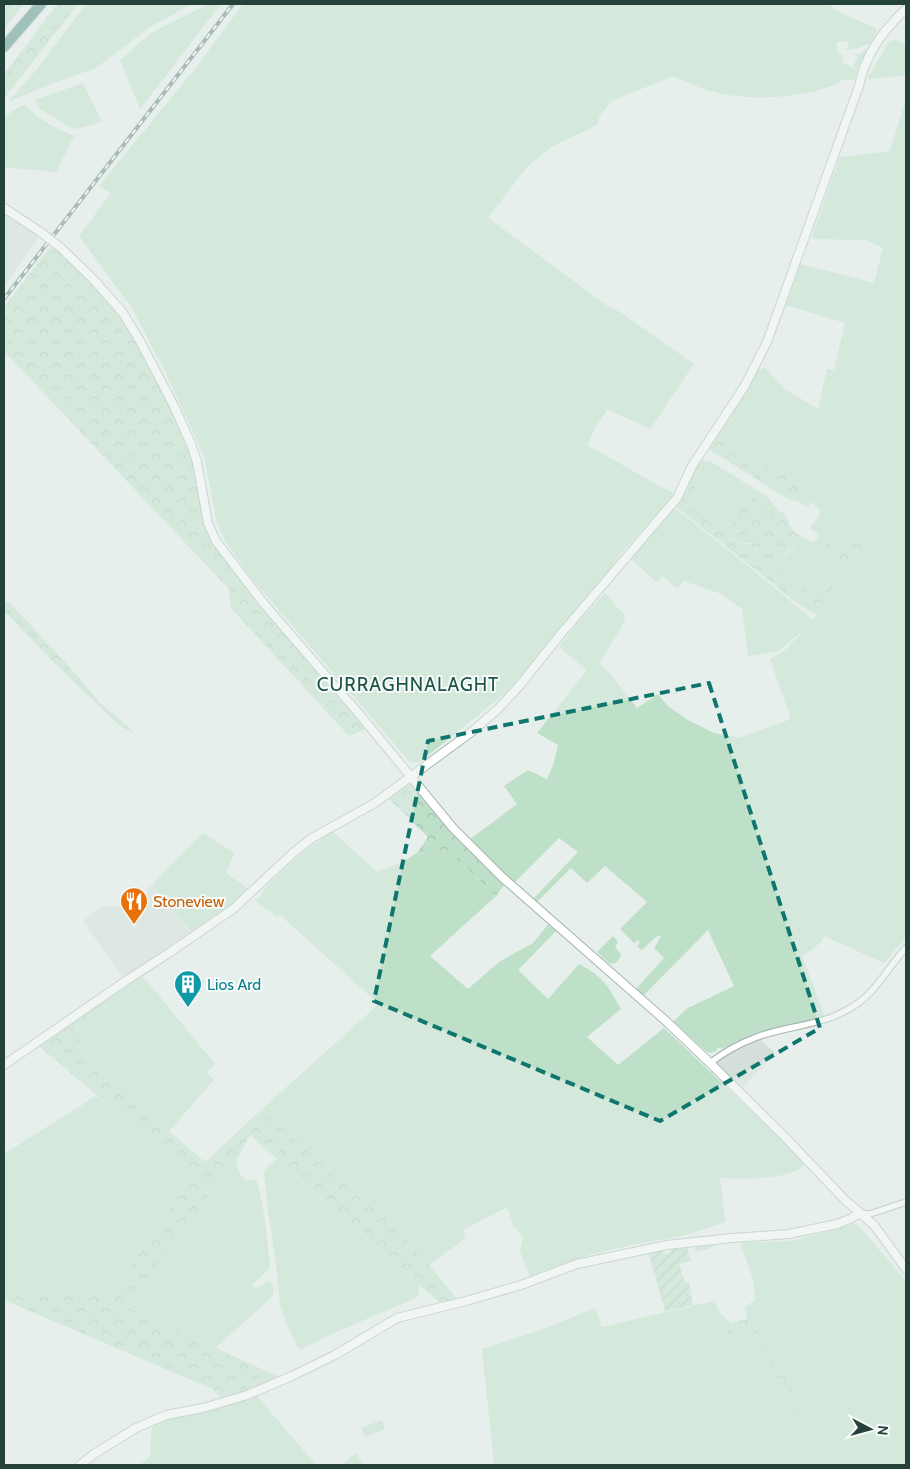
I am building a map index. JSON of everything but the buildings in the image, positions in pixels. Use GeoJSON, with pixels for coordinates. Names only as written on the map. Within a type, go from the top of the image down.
{"type":"FeatureCollection","features":[{"type":"Feature","properties":{"kind":"highway"},"geometry":{"type":"LineString","coordinates":[[4,47],[41,4]]}},
{"type":"Feature","properties":{"kind":"street"},"geometry":{"type":"LineString","coordinates":[[4,1065],[126,980],[233,909],[312,838],[374,803],[474,730],[499,708],[521,684],[560,635],[677,498],[692,466],[756,366],[868,58],[891,24],[906,9]]}},
{"type":"Feature","properties":{"kind":"street"},"geometry":{"type":"LineString","coordinates":[[4,208],[60,247],[94,280],[117,306],[140,341],[174,406],[191,444],[197,462],[208,523],[216,541],[265,605],[360,715],[453,828],[502,877],[667,1022],[710,1063],[845,1200],[874,1225],[906,1269]]}},
{"type":"Feature","properties":{"kind":"street"},"geometry":{"type":"LineString","coordinates":[[710,1063],[722,1054],[758,1037],[824,1021],[851,1008],[867,997],[906,948]]}},
{"type":"Feature","properties":{"kind":"street"},"geometry":{"type":"LineString","coordinates":[[80,1465],[136,1428],[166,1415],[202,1408],[247,1395],[292,1376],[335,1354],[397,1318],[490,1294],[547,1276],[577,1264],[666,1245],[789,1234],[837,1224],[856,1215],[870,1214],[906,1202]]}},
{"type":"Feature","properties":{"kind":"highlighted area"},"geometry":{"type":"Polygon","coordinates":[[[709,683],[820,1028],[660,1121],[374,1001],[428,741],[709,683]]]}},
{"type":"Feature","properties":{"kind":"shaded area"},"geometry":{"type":"Polygon","coordinates":[[[4,214],[40,236],[4,286],[4,214]]]}},
{"type":"Feature","properties":{"kind":"shaded area"},"geometry":{"type":"Polygon","coordinates":[[[153,884],[190,932],[124,979],[83,921],[103,906],[129,907],[153,884]]]}},
{"type":"Feature","properties":{"kind":"shaded area"},"geometry":{"type":"Polygon","coordinates":[[[761,1040],[775,1053],[742,1089],[716,1064],[725,1055],[761,1040]]]}},
{"type":"Feature","properties":{"kind":"green space"},"geometry":{"type":"Polygon","coordinates":[[[4,4],[24,4],[4,29],[4,4]]]}},
{"type":"Feature","properties":{"kind":"green space"},"geometry":{"type":"Polygon","coordinates":[[[57,4],[78,4],[4,98],[4,75],[57,4]]]}},
{"type":"Feature","properties":{"kind":"green space"},"geometry":{"type":"Polygon","coordinates":[[[86,4],[192,4],[150,27],[96,68],[53,83],[8,102],[37,69],[86,4]]]}},
{"type":"Feature","properties":{"kind":"green space"},"geometry":{"type":"Polygon","coordinates":[[[209,4],[221,4],[140,109],[120,60],[151,33],[209,4]]]}},
{"type":"Feature","properties":{"kind":"green space"},"geometry":{"type":"Polygon","coordinates":[[[243,4],[830,4],[835,10],[877,29],[871,43],[852,50],[845,49],[848,48],[848,41],[836,42],[838,55],[839,53],[844,56],[842,62],[858,70],[854,80],[841,80],[841,82],[826,88],[775,97],[739,96],[703,89],[674,76],[611,101],[600,115],[597,125],[551,147],[527,167],[488,218],[609,307],[620,312],[694,364],[650,429],[607,409],[587,445],[674,494],[673,497],[621,553],[599,585],[508,691],[421,761],[415,763],[409,761],[252,579],[226,542],[217,523],[204,456],[163,367],[130,305],[79,236],[111,193],[99,186],[194,70],[243,4]]]}},
{"type":"Feature","properties":{"kind":"green space"},"geometry":{"type":"Polygon","coordinates":[[[894,40],[906,44],[906,76],[867,79],[889,42],[894,40]]]}},
{"type":"Feature","properties":{"kind":"green space"},"geometry":{"type":"Polygon","coordinates":[[[867,48],[858,68],[853,66],[858,57],[853,54],[859,54],[867,48]]]}},
{"type":"Feature","properties":{"kind":"green space"},"geometry":{"type":"Polygon","coordinates":[[[83,83],[102,122],[77,129],[70,127],[40,109],[35,100],[83,83]]]}},
{"type":"Feature","properties":{"kind":"green space"},"geometry":{"type":"Polygon","coordinates":[[[906,98],[906,937],[884,963],[824,936],[815,947],[802,955],[825,1018],[785,1026],[734,1043],[722,1049],[720,1047],[716,1049],[717,1051],[711,1053],[707,1052],[673,1022],[686,1009],[734,986],[708,930],[643,996],[634,991],[664,958],[654,948],[661,937],[658,935],[642,950],[637,946],[640,943],[638,940],[634,943],[620,929],[647,902],[605,866],[587,883],[571,868],[536,903],[533,899],[578,852],[559,838],[514,883],[469,840],[517,804],[504,786],[528,770],[547,779],[553,766],[558,745],[537,733],[587,670],[559,647],[579,621],[605,593],[624,615],[625,621],[599,664],[610,673],[637,708],[658,694],[668,706],[688,720],[714,733],[739,738],[791,719],[770,659],[785,650],[809,625],[779,651],[748,656],[742,609],[722,594],[684,581],[677,589],[663,576],[656,582],[628,556],[671,505],[813,620],[839,580],[861,536],[847,552],[840,551],[818,537],[819,535],[810,528],[820,515],[820,510],[811,502],[807,507],[795,500],[789,499],[794,497],[801,487],[718,434],[758,368],[765,368],[786,390],[818,409],[827,369],[834,370],[845,323],[786,305],[800,264],[874,283],[883,248],[866,240],[811,239],[840,157],[890,151],[906,98]]]}},
{"type":"Feature","properties":{"kind":"green space"},"geometry":{"type":"Polygon","coordinates":[[[26,105],[54,127],[74,136],[56,172],[4,167],[4,117],[21,106],[26,105]]]}},
{"type":"Feature","properties":{"kind":"green space"},"geometry":{"type":"Polygon","coordinates":[[[51,246],[69,260],[95,286],[131,332],[179,423],[194,460],[205,526],[215,545],[366,729],[349,736],[231,608],[229,589],[4,351],[4,307],[51,246]]]}},
{"type":"Feature","properties":{"kind":"green space"},"geometry":{"type":"Polygon","coordinates":[[[718,434],[801,487],[794,497],[789,499],[783,496],[709,449],[718,434]]]}},
{"type":"Feature","properties":{"kind":"green space"},"geometry":{"type":"Polygon","coordinates":[[[700,459],[703,461],[697,484],[689,500],[689,505],[734,539],[747,545],[754,543],[753,540],[748,535],[739,535],[734,527],[733,519],[747,499],[755,497],[763,510],[783,512],[793,530],[802,537],[796,545],[776,562],[786,579],[804,589],[812,601],[840,562],[814,543],[818,537],[840,551],[847,552],[861,535],[868,542],[839,580],[817,615],[791,598],[674,505],[700,459]]]}},
{"type":"Feature","properties":{"kind":"green space"},"geometry":{"type":"Polygon","coordinates":[[[703,461],[710,461],[769,498],[779,512],[763,510],[757,501],[747,499],[733,519],[754,543],[747,543],[729,536],[689,505],[689,500],[697,484],[703,461]]]}},
{"type":"Feature","properties":{"kind":"green space"},"geometry":{"type":"Polygon","coordinates":[[[802,537],[841,562],[812,601],[804,589],[786,579],[775,562],[792,550],[802,537]]]}},
{"type":"Feature","properties":{"kind":"green space"},"geometry":{"type":"Polygon","coordinates":[[[4,602],[10,603],[101,704],[134,733],[123,728],[113,720],[4,612],[4,602]]]}},
{"type":"Feature","properties":{"kind":"green space"},"geometry":{"type":"Polygon","coordinates":[[[406,782],[410,782],[449,829],[507,881],[496,896],[446,849],[432,854],[417,853],[428,837],[387,797],[406,782]]]}},
{"type":"Feature","properties":{"kind":"green space"},"geometry":{"type":"Polygon","coordinates":[[[332,831],[377,872],[404,861],[417,853],[432,854],[446,849],[496,896],[430,956],[468,989],[499,962],[533,943],[550,922],[557,930],[518,970],[548,999],[579,964],[600,978],[609,988],[621,1009],[587,1037],[618,1065],[664,1028],[806,1163],[799,1169],[778,1176],[766,1178],[720,1178],[725,1222],[686,1235],[589,1255],[530,1276],[520,1251],[523,1237],[513,1226],[507,1207],[463,1230],[466,1238],[429,1265],[401,1234],[261,1110],[379,1004],[280,915],[277,917],[254,900],[260,897],[265,888],[296,858],[332,831]]]}},
{"type":"Feature","properties":{"kind":"green space"},"geometry":{"type":"Polygon","coordinates":[[[203,833],[234,853],[226,873],[249,889],[230,907],[191,932],[153,884],[203,833]]]}},
{"type":"Feature","properties":{"kind":"green space"},"geometry":{"type":"Polygon","coordinates":[[[613,936],[618,942],[615,947],[621,956],[616,963],[610,964],[597,952],[613,936]]]}},
{"type":"Feature","properties":{"kind":"green space"},"geometry":{"type":"Polygon","coordinates":[[[141,975],[145,980],[83,1023],[74,1032],[79,1036],[81,1046],[77,1052],[205,1162],[261,1110],[401,1234],[457,1299],[440,1303],[250,1135],[236,1161],[231,1163],[216,1181],[218,1183],[145,1283],[141,1292],[139,1291],[127,1307],[283,1379],[224,1402],[213,1389],[4,1300],[4,1289],[108,1298],[192,1177],[38,1045],[141,975]]]}},
{"type":"Feature","properties":{"kind":"green space"},"geometry":{"type":"Polygon","coordinates":[[[146,980],[215,1064],[207,1072],[214,1080],[169,1131],[76,1052],[74,1032],[83,1023],[146,980]]]}},
{"type":"Feature","properties":{"kind":"green space"},"geometry":{"type":"Polygon","coordinates":[[[96,1096],[192,1177],[108,1298],[4,1289],[4,1154],[96,1096]]]}},
{"type":"Feature","properties":{"kind":"green space"},"geometry":{"type":"Polygon","coordinates":[[[277,1159],[419,1285],[418,1295],[413,1299],[327,1336],[304,1348],[301,1349],[297,1346],[280,1304],[267,1203],[264,1173],[266,1168],[277,1159]]]}},
{"type":"Feature","properties":{"kind":"green space"},"geometry":{"type":"Polygon","coordinates":[[[236,1161],[244,1179],[256,1179],[265,1223],[270,1268],[252,1285],[256,1289],[268,1281],[272,1284],[274,1291],[271,1298],[215,1348],[127,1307],[139,1291],[141,1292],[145,1283],[217,1183],[216,1181],[231,1162],[236,1161]]]}},
{"type":"Feature","properties":{"kind":"green space"},"geometry":{"type":"Polygon","coordinates":[[[854,1224],[859,1226],[906,1281],[906,1465],[494,1465],[482,1349],[547,1328],[595,1308],[602,1327],[714,1301],[725,1318],[725,1334],[751,1325],[798,1416],[806,1415],[792,1385],[757,1329],[749,1304],[756,1300],[753,1279],[740,1242],[796,1240],[854,1224]]]}},
{"type":"Feature","properties":{"kind":"green space"},"geometry":{"type":"Polygon","coordinates":[[[718,1242],[709,1249],[696,1252],[695,1250],[696,1246],[718,1242]]]}},
{"type":"Feature","properties":{"kind":"green space"},"geometry":{"type":"Polygon","coordinates":[[[687,1247],[691,1260],[679,1264],[685,1282],[689,1282],[693,1305],[665,1311],[649,1255],[660,1250],[664,1254],[669,1254],[672,1249],[687,1247]]]}},
{"type":"Feature","properties":{"kind":"green space"},"geometry":{"type":"Polygon","coordinates":[[[749,1304],[757,1329],[792,1385],[806,1415],[799,1417],[750,1324],[724,1335],[725,1318],[731,1323],[747,1319],[745,1307],[749,1304]]]}},
{"type":"Feature","properties":{"kind":"green space"},"geometry":{"type":"Polygon","coordinates":[[[255,1394],[316,1465],[140,1465],[150,1456],[152,1425],[172,1417],[255,1394]]]}},
{"type":"Feature","properties":{"kind":"green space"},"geometry":{"type":"Polygon","coordinates":[[[382,1420],[385,1429],[365,1437],[361,1428],[382,1420]]]}},
{"type":"Feature","properties":{"kind":"green space"},"geometry":{"type":"Polygon","coordinates":[[[356,1454],[364,1465],[342,1465],[350,1457],[356,1454]]]}},
{"type":"Feature","properties":{"kind":"railway"},"geometry":{"type":"LineString","coordinates":[[4,299],[233,4]]}},
{"type":"Feature","properties":{"kind":"place","name":"Stoneview"},"geometry":{"type":"Point","coordinates":[134,925]}},
{"type":"Feature","properties":{"kind":"place","name":"Lios Ard"},"geometry":{"type":"Point","coordinates":[188,1008]}},
{"type":"Feature","properties":{"kind":"district","name":"CURRAGHNALAGHT"},"geometry":{"type":"Point","coordinates":[408,684]}}]}
